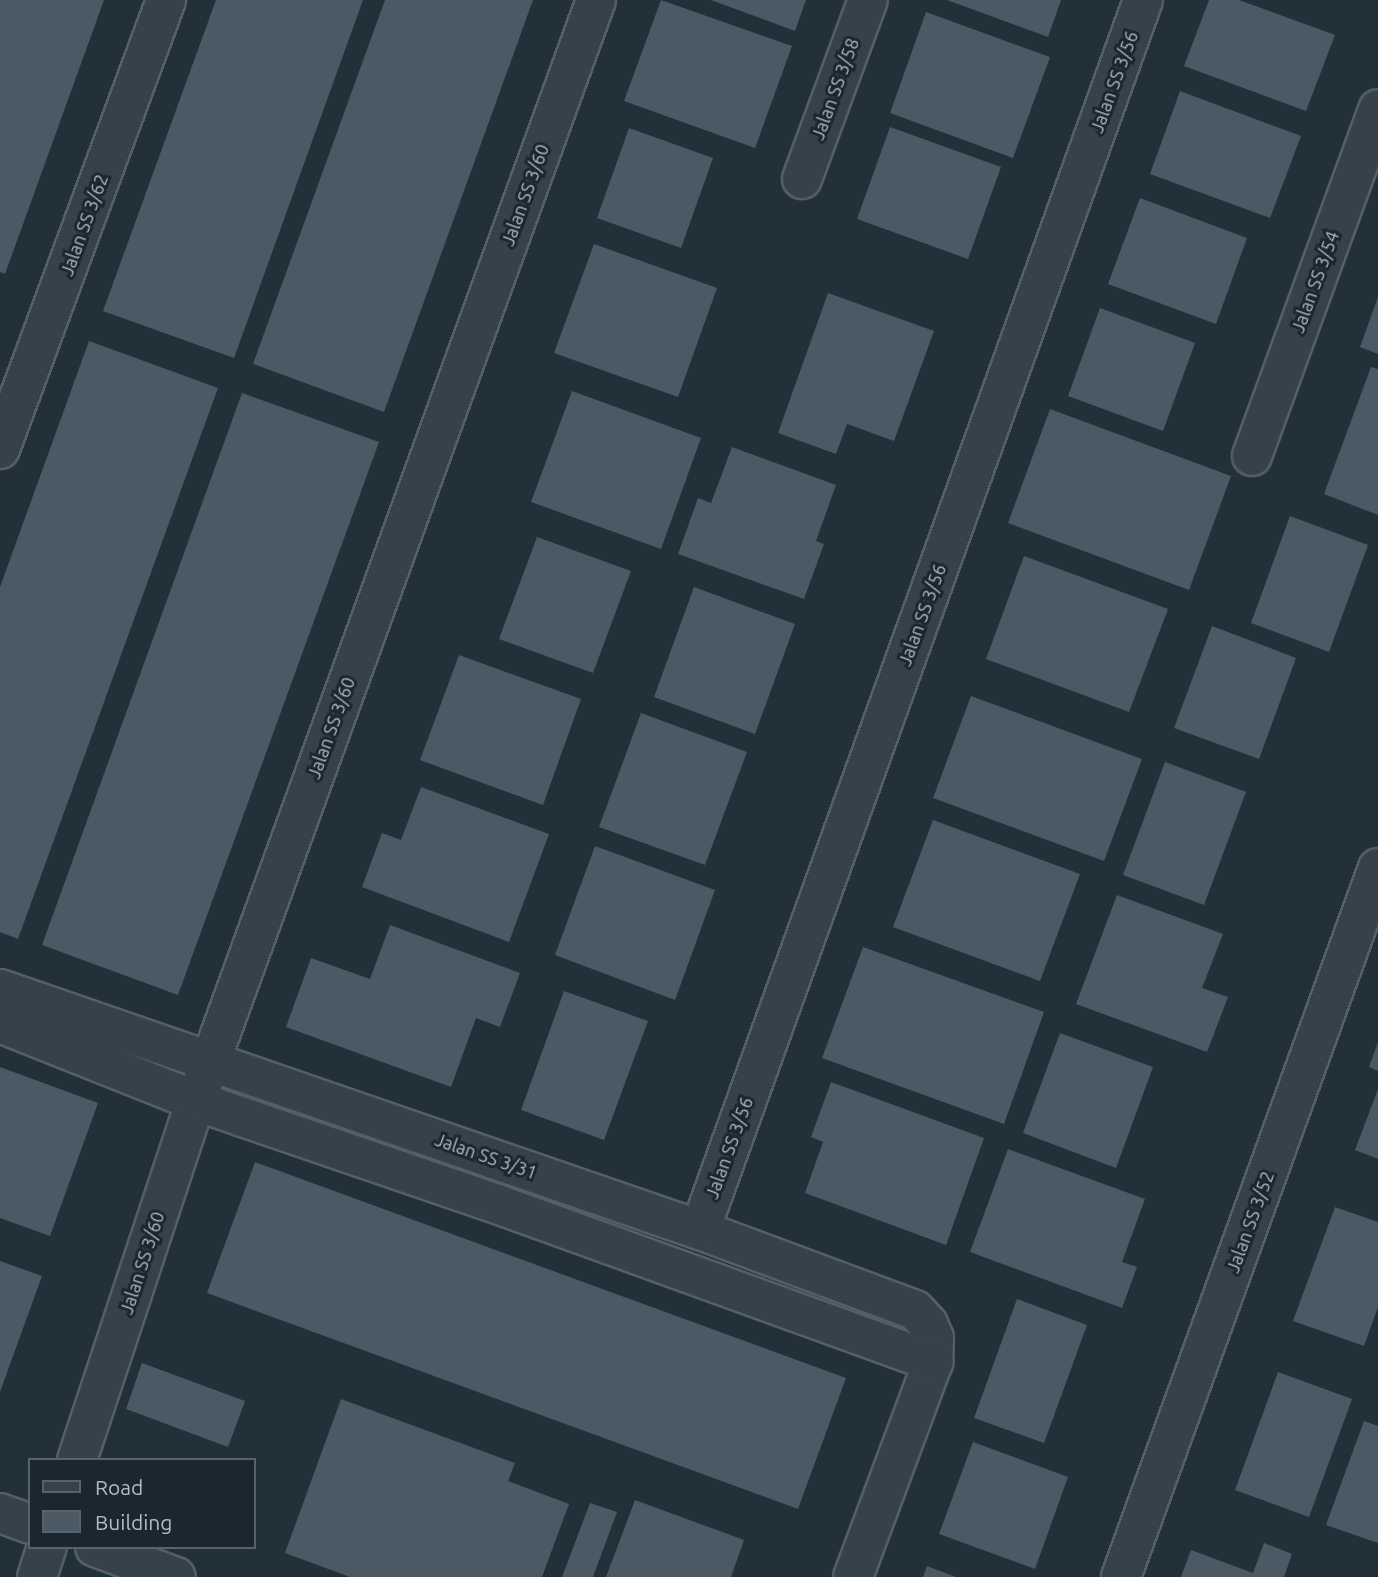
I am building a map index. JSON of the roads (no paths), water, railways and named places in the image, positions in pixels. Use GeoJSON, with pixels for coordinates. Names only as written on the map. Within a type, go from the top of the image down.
{"type":"FeatureCollection","features":[{"type":"Feature","properties":{"kind":"street","name":"Jalan SS 3/62"},"geometry":{"type":"LineString","coordinates":[[0,449],[166,0]]}},
{"type":"Feature","properties":{"kind":"street","name":"Jalan SS 3/60"},"geometry":{"type":"LineString","coordinates":[[77,1458],[210,1061],[596,0]]}},
{"type":"Feature","properties":{"kind":"street","name":"Jalan SS 3/58"},"geometry":{"type":"LineString","coordinates":[[802,179],[868,0]]}},
{"type":"Feature","properties":{"kind":"street","name":"Jalan SS 3/56"},"geometry":{"type":"LineString","coordinates":[[700,1230],[1143,0]]}},
{"type":"Feature","properties":{"kind":"street","name":"Jalan SS 3/54"},"geometry":{"type":"LineString","coordinates":[[1252,456],[1378,109]]}},
{"type":"Feature","properties":{"kind":"street","name":"Jalan SS 3/52"},"geometry":{"type":"LineString","coordinates":[[1121,1577],[1378,868]]}},
{"type":"Feature","properties":{"kind":"street","name":"Jalan SS 3/31"},"geometry":{"type":"LineString","coordinates":[[0,989],[700,1230],[915,1310],[928,1324],[934,1338],[933,1362],[853,1577]]}},
{"type":"Feature","properties":{"kind":"street"},"geometry":{"type":"LineString","coordinates":[[0,1023],[196,1101],[500,1205],[933,1362]]}},
{"type":"Feature","properties":{"kind":"street"},"geometry":{"type":"LineString","coordinates":[[0,1513],[28,1523]]}},
{"type":"Feature","properties":{"kind":"street"},"geometry":{"type":"LineString","coordinates":[[37,1577],[46,1549]]}},
{"type":"Feature","properties":{"kind":"street"},"geometry":{"type":"LineString","coordinates":[[100,1549],[176,1577]]}}]}
